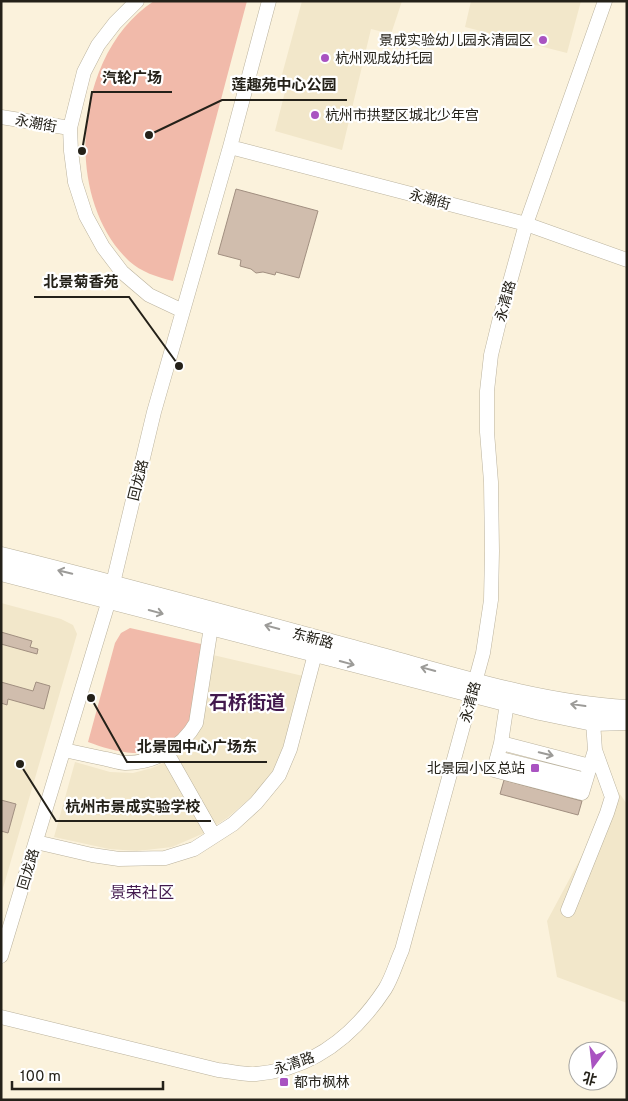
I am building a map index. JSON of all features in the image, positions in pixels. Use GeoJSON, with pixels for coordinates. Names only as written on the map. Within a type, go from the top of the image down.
{"type":"FeatureCollection","features":[{"type":"Feature","properties":{"kind":"main road","name":"东新路"},"geometry":{"type":"LineString","coordinates":[[1,556],[211,627],[315,654],[474,689],[594,707],[627,709]]}},
{"type":"Feature","properties":{"kind":"main road","name":"东新路"},"geometry":{"type":"LineString","coordinates":[[1,572],[111,592],[474,689],[507,703],[593,722],[627,721]]}},
{"type":"Feature","properties":{"kind":"street"},"geometry":{"type":"LineString","coordinates":[[137,1],[114,23],[98,45],[84,72],[70,128],[75,182],[86,216],[103,247],[122,272],[149,295],[183,311]]}},
{"type":"Feature","properties":{"kind":"street","name":"回龙路"},"geometry":{"type":"LineString","coordinates":[[1,956],[111,592],[154,412],[230,147],[269,1]]}},
{"type":"Feature","properties":{"kind":"street","name":"永清路"},"geometry":{"type":"LineString","coordinates":[[1,1017],[218,1070],[254,1074],[282,1069],[308,1061],[336,1045],[351,1032],[386,988],[402,950],[483,653],[491,600],[492,531],[487,391],[491,355],[526,224],[605,1]]}},
{"type":"Feature","properties":{"kind":"street","name":"永潮街"},"geometry":{"type":"LineString","coordinates":[[1,117],[70,128]]}},
{"type":"Feature","properties":{"kind":"street","name":"永潮街"},"geometry":{"type":"LineString","coordinates":[[230,147],[526,224],[627,260]]}},
{"type":"Feature","properties":{"kind":"street"},"geometry":{"type":"LineString","coordinates":[[64,750],[125,763],[151,759],[167,753],[190,734],[196,723],[211,627]]}},
{"type":"Feature","properties":{"kind":"street"},"geometry":{"type":"LineString","coordinates":[[36,842],[119,859],[166,858],[194,848],[233,824],[279,775],[290,749],[315,654]]}},
{"type":"Feature","properties":{"kind":"street"},"geometry":{"type":"LineString","coordinates":[[507,703],[497,758],[586,780],[595,750]]}},
{"type":"Feature","properties":{"kind":"street"},"geometry":{"type":"LineString","coordinates":[[568,910],[612,797],[595,750],[593,722]]}},
{"type":"Feature","properties":{"kind":"street"},"geometry":{"type":"LineString","coordinates":[[501,743],[590,766]]}},
{"type":"Feature","properties":{"kind":"street"},"geometry":{"type":"LineString","coordinates":[[167,753],[214,836]]}},
{"type":"Feature","properties":{"kind":"shaded area"},"geometry":{"type":"Polygon","coordinates":[[[154,1],[247,1],[173,281],[150,274],[134,265],[107,233],[93,200],[86,164],[86,126],[93,89],[107,54],[127,24],[154,1]]]}},
{"type":"Feature","properties":{"kind":"shaded area","name":"杭州观成幼托园"},"geometry":{"type":"Polygon","coordinates":[[[302,1],[402,1],[391,34],[371,29],[342,150],[275,131],[287,84],[280,82],[302,1]]]}},
{"type":"Feature","properties":{"kind":"shaded area","name":"景成实验幼儿园永清园区"},"geometry":{"type":"Polygon","coordinates":[[[471,1],[581,1],[567,53],[465,27],[471,1]]]}},
{"type":"Feature","properties":{"kind":"shaded area"},"geometry":{"type":"Polygon","coordinates":[[[1,603],[61,619],[73,625],[77,634],[1,895],[1,603]]]}},
{"type":"Feature","properties":{"kind":"shaded area"},"geometry":{"type":"Polygon","coordinates":[[[130,628],[201,644],[199,674],[190,725],[181,736],[173,741],[156,749],[140,753],[116,750],[88,742],[115,643],[121,633],[130,628]]]}},
{"type":"Feature","properties":{"kind":"shaded area"},"geometry":{"type":"Polygon","coordinates":[[[213,655],[303,676],[276,767],[254,795],[227,818],[202,834],[172,847],[137,851],[109,849],[54,837],[75,762],[110,772],[133,773],[152,768],[170,760],[186,748],[198,731],[213,655]]]}},
{"type":"Feature","properties":{"kind":"shaded area"},"geometry":{"type":"Polygon","coordinates":[[[617,790],[627,804],[627,1003],[557,977],[547,921],[593,835],[605,802],[617,790]]]}},
{"type":"Feature","properties":{"kind":"building"},"geometry":{"type":"Polygon","coordinates":[[[236,189],[318,211],[299,278],[276,272],[275,275],[263,272],[256,273],[251,269],[240,266],[241,260],[218,254],[236,189]]]}},
{"type":"Feature","properties":{"kind":"building"},"geometry":{"type":"Polygon","coordinates":[[[1,632],[32,641],[30,647],[38,649],[37,654],[1,644],[1,632]]]}},
{"type":"Feature","properties":{"kind":"building"},"geometry":{"type":"Polygon","coordinates":[[[1,682],[33,691],[36,682],[50,686],[44,709],[8,699],[7,705],[1,703],[1,682]]]}},
{"type":"Feature","properties":{"kind":"building"},"geometry":{"type":"Polygon","coordinates":[[[504,780],[582,801],[578,815],[500,794],[504,780]]]}},
{"type":"Feature","properties":{"kind":"building"},"geometry":{"type":"Polygon","coordinates":[[[1,800],[16,804],[8,833],[1,831],[1,800]]]}},
{"type":"Feature","properties":{"kind":"place","name":"景成实验幼儿园永清园区"},"geometry":{"type":"Point","coordinates":[543,40]}},
{"type":"Feature","properties":{"kind":"place","name":"杭州观成幼托园"},"geometry":{"type":"Point","coordinates":[325,58]}},
{"type":"Feature","properties":{"kind":"place","name":"杭州市拱墅区城北少年宫"},"geometry":{"type":"Point","coordinates":[315,115]}},
{"type":"Feature","properties":{"kind":"place","name":"莲趣苑中心公园"},"geometry":{"type":"Point","coordinates":[149,135]}},
{"type":"Feature","properties":{"kind":"place","name":"汽轮广场"},"geometry":{"type":"Point","coordinates":[82,151]}},
{"type":"Feature","properties":{"kind":"place","name":"北景菊香苑"},"geometry":{"type":"Point","coordinates":[179,366]}},
{"type":"Feature","properties":{"kind":"place","name":"北景园中心广场东"},"geometry":{"type":"Point","coordinates":[91,698]}},
{"type":"Feature","properties":{"kind":"place","name":"杭州市景成实验学校"},"geometry":{"type":"Point","coordinates":[20,764]}},
{"type":"Feature","properties":{"kind":"place","name":"北景园小区总站"},"geometry":{"type":"Point","coordinates":[535,768]}},
{"type":"Feature","properties":{"kind":"place","name":"都市枫林"},"geometry":{"type":"Point","coordinates":[284,1082]}},
{"type":"Feature","properties":{"kind":"district","name":"石桥街道"},"geometry":{"type":"Point","coordinates":[247,702]}},
{"type":"Feature","properties":{"kind":"district","name":"景荣社区"},"geometry":{"type":"Point","coordinates":[142,892]}}]}
